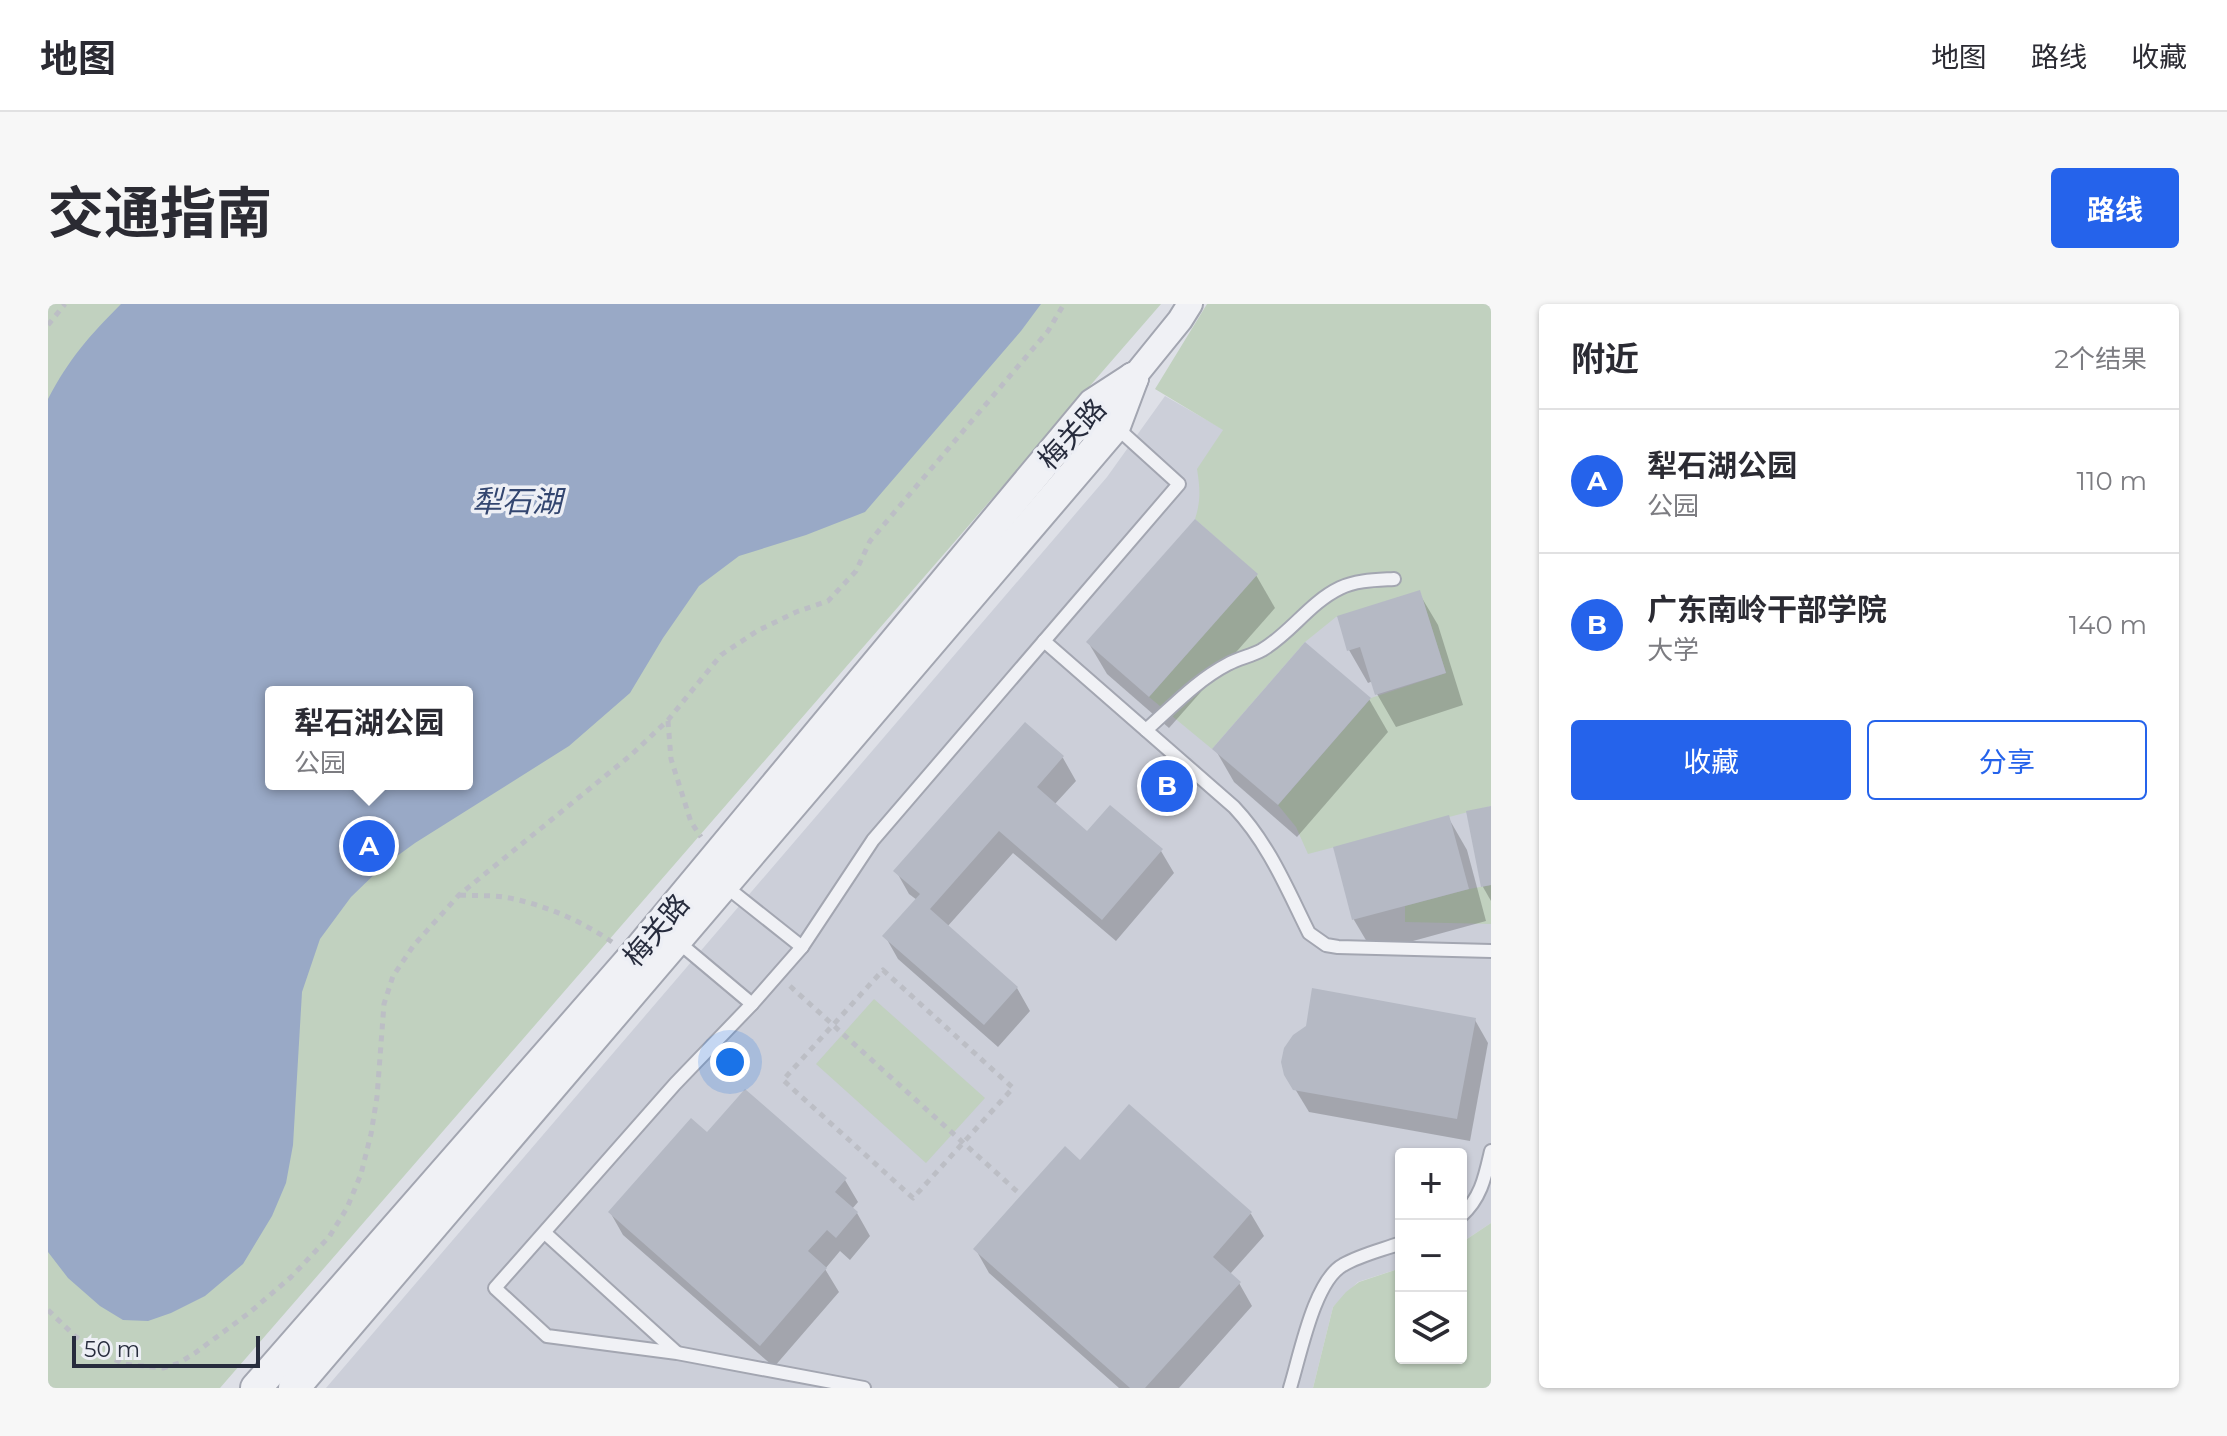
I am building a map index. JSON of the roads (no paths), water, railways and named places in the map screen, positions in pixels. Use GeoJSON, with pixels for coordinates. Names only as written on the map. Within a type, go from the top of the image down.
{"type":"FeatureCollection","features":[{"type":"Feature","properties":{"kind":"street"},"geometry":{"type":"LineString","coordinates":[[1133,378],[1190,304]]}},
{"type":"Feature","properties":{"kind":"street","name":"梅关路"},"geometry":{"type":"LineString","coordinates":[[256,1388],[633,957],[720,872],[1115,426],[1133,378]]}},
{"type":"Feature","properties":{"kind":"street","name":"梅关路"},"geometry":{"type":"LineString","coordinates":[[294,1388],[677,941],[720,872],[1093,404],[1133,378]]}},
{"type":"Feature","properties":{"kind":"lane"},"geometry":{"type":"LineString","coordinates":[[864,1388],[677,1353],[547,1336],[495,1288],[675,1084],[802,947],[873,840],[1179,484],[1115,426]]}},
{"type":"Feature","properties":{"kind":"lane"},"geometry":{"type":"LineString","coordinates":[[1146,730],[1202,680],[1278,639],[1320,600],[1342,587],[1394,579]]}},
{"type":"Feature","properties":{"kind":"lane"},"geometry":{"type":"LineString","coordinates":[[1044,641],[1249,823],[1268,849],[1309,933],[1318,940],[1338,947],[1491,951]]}},
{"type":"Feature","properties":{"kind":"lane"},"geometry":{"type":"LineString","coordinates":[[720,872],[802,947]]}},
{"type":"Feature","properties":{"kind":"lane"},"geometry":{"type":"LineString","coordinates":[[677,941],[752,1004]]}},
{"type":"Feature","properties":{"kind":"lane"},"geometry":{"type":"LineString","coordinates":[[1467,1210],[1483,1186],[1491,1151]]}},
{"type":"Feature","properties":{"kind":"lane"},"geometry":{"type":"LineString","coordinates":[[545,1233],[677,1353]]}},
{"type":"Feature","properties":{"kind":"lane"},"geometry":{"type":"LineString","coordinates":[[1290,1388],[1317,1297],[1327,1281],[1341,1266],[1395,1245]]}},
{"type":"Feature","properties":{"kind":"water","name":"犁石湖"},"geometry":{"type":"Polygon","coordinates":[[[121,304],[1041,304],[865,512],[739,556],[699,586],[630,693],[569,746],[415,843],[382,867],[351,897],[320,939],[302,992],[293,1145],[286,1183],[272,1216],[243,1264],[205,1296],[148,1321],[123,1320],[100,1306],[68,1278],[48,1252],[48,399],[89,338],[121,304]]]}},
{"type":"Feature","properties":{"kind":"place","name":"广东南岭干部学院"},"geometry":{"type":"Point","coordinates":[1167,786]}},
{"type":"Feature","properties":{"kind":"place","name":"犁石湖公园"},"geometry":{"type":"Point","coordinates":[369,846]}}]}
